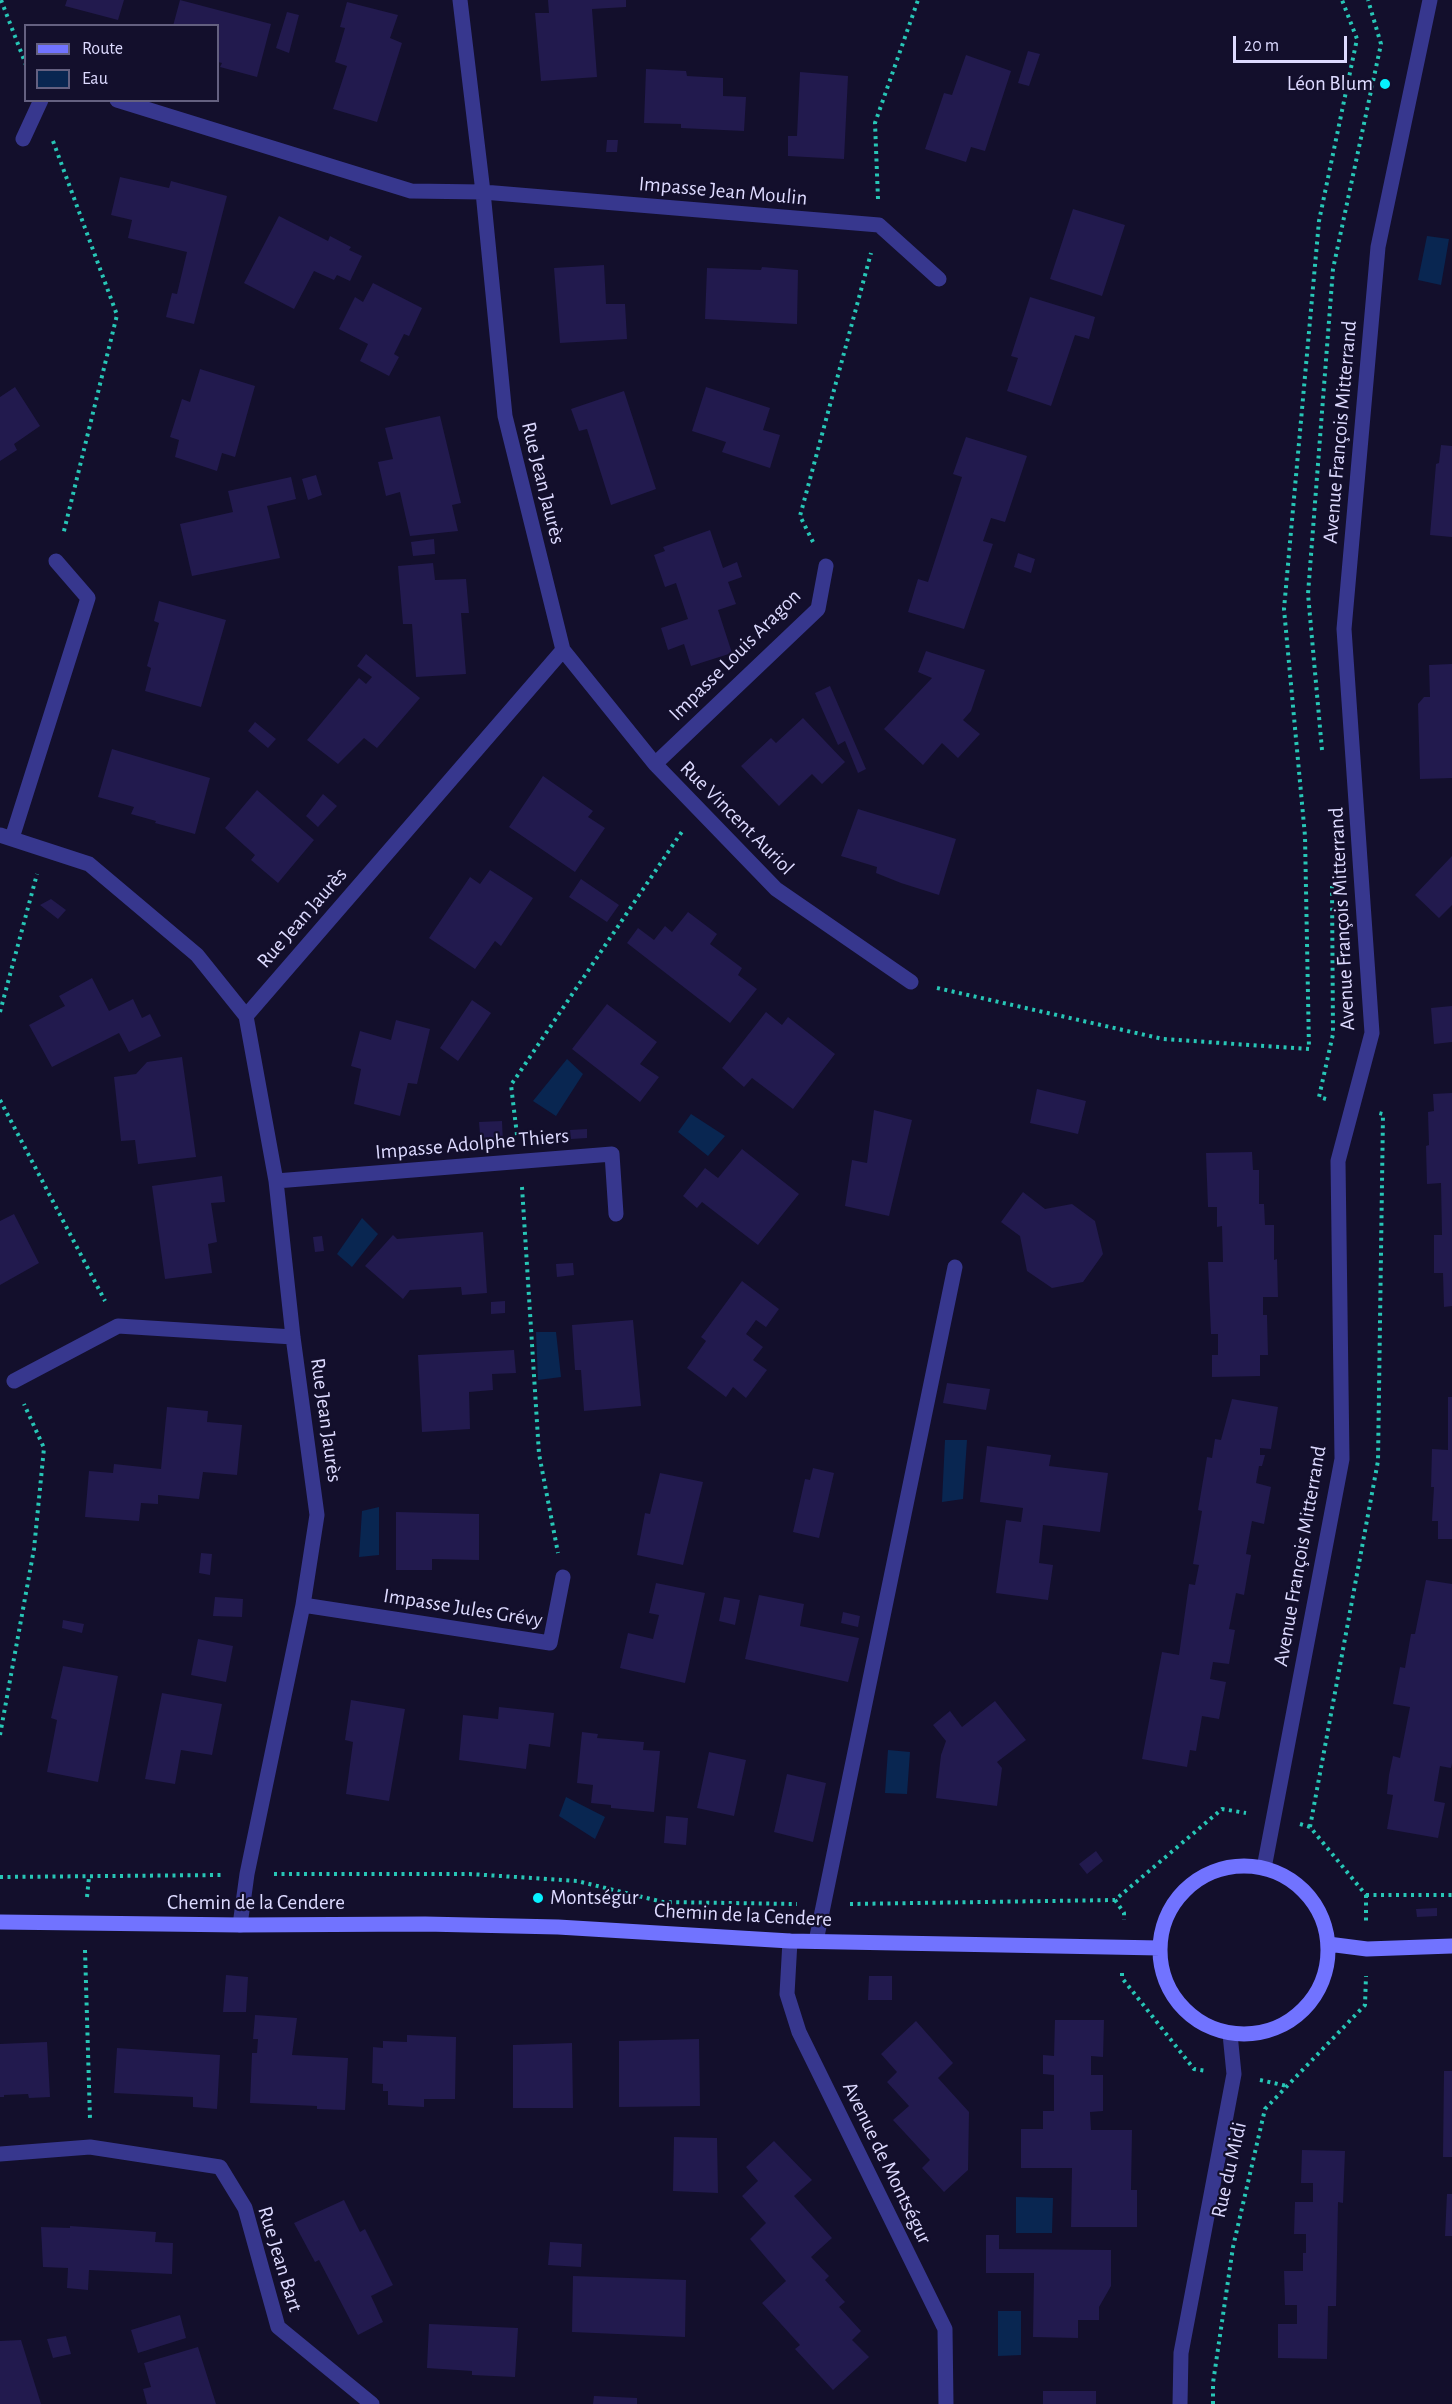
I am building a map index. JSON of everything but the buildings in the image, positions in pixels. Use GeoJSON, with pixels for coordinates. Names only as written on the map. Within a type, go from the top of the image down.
{"type":"FeatureCollection","features":[{"type":"Feature","properties":{"kind":"street","name":"Rue Jean Jaurès"},"geometry":{"type":"LineString","coordinates":[[240,1925],[247,1874],[303,1605],[317,1515],[293,1337],[276,1182],[246,1016],[562,650],[505,416],[483,192],[460,0]]}},
{"type":"Feature","properties":{"kind":"street","name":"Avenue François Mitterrand"},"geometry":{"type":"LineString","coordinates":[[1264,1868],[1342,1459],[1338,1161],[1372,1033],[1344,629],[1378,247],[1430,0]]}},
{"type":"Feature","properties":{"kind":"street"},"geometry":{"type":"LineString","coordinates":[[23,139],[40,102]]}},
{"type":"Feature","properties":{"kind":"street","name":"Impasse Jean Moulin"},"geometry":{"type":"LineString","coordinates":[[123,102],[411,191],[483,192],[879,225]]}},
{"type":"Feature","properties":{"kind":"street"},"geometry":{"type":"LineString","coordinates":[[879,225],[939,279]]}},
{"type":"Feature","properties":{"kind":"street"},"geometry":{"type":"LineString","coordinates":[[56,561],[88,598],[6,837],[89,864],[197,955],[246,1016]]}},
{"type":"Feature","properties":{"kind":"street","name":"Impasse Louis Aragon"},"geometry":{"type":"LineString","coordinates":[[654,764],[818,609],[826,566]]}},
{"type":"Feature","properties":{"kind":"street","name":"Rue Vincent Auriol"},"geometry":{"type":"LineString","coordinates":[[562,650],[654,764],[776,889],[911,982]]}},
{"type":"Feature","properties":{"kind":"street","name":"Impasse Adolphe Thiers"},"geometry":{"type":"LineString","coordinates":[[276,1182],[612,1154],[616,1214]]}},
{"type":"Feature","properties":{"kind":"street"},"geometry":{"type":"LineString","coordinates":[[816,1941],[955,1268]]}},
{"type":"Feature","properties":{"kind":"street"},"geometry":{"type":"LineString","coordinates":[[14,1381],[118,1326],[293,1337]]}},
{"type":"Feature","properties":{"kind":"street","name":"Impasse Jules Grévy"},"geometry":{"type":"LineString","coordinates":[[303,1605],[550,1643],[563,1577]]}},
{"type":"Feature","properties":{"kind":"street"},"geometry":{"type":"LineString","coordinates":[[1243,1866],[1264,1868],[1281,1874],[1296,1884],[1318,1910],[1325,1927],[1328,1944],[1326,1969],[1317,1993],[1301,2012],[1280,2027],[1256,2034],[1230,2034],[1202,2023],[1179,2003],[1164,1977],[1160,1947],[1163,1926],[1172,1907],[1185,1890],[1202,1877],[1222,1869],[1243,1866]]}},
{"type":"Feature","properties":{"kind":"street","name":"Chemin de la Cendere"},"geometry":{"type":"LineString","coordinates":[[0,1922],[240,1925],[425,1924],[558,1927],[790,1941],[1160,1947]]}},
{"type":"Feature","properties":{"kind":"street","name":"Avenue de Montségur"},"geometry":{"type":"LineString","coordinates":[[790,1941],[787,1994],[799,2032],[945,2329],[946,2404]]}},
{"type":"Feature","properties":{"kind":"street"},"geometry":{"type":"LineString","coordinates":[[1328,1944],[1367,1949],[1452,1946]]}},
{"type":"Feature","properties":{"kind":"street","name":"Rue du Midi"},"geometry":{"type":"LineString","coordinates":[[1180,2404],[1181,2353],[1234,2074],[1230,2034]]}},
{"type":"Feature","properties":{"kind":"street","name":"Rue Jean Bart"},"geometry":{"type":"LineString","coordinates":[[0,2154],[90,2147],[220,2167],[245,2208],[278,2327],[372,2404]]}},
{"type":"Feature","properties":{"kind":"path"},"geometry":{"type":"LineString","coordinates":[[1,0],[24,60]]}},
{"type":"Feature","properties":{"kind":"path"},"geometry":{"type":"LineString","coordinates":[[826,566],[800,516],[879,225],[875,123],[918,0]]}},
{"type":"Feature","properties":{"kind":"path"},"geometry":{"type":"LineString","coordinates":[[911,982],[1163,1039],[1309,1049],[1305,836],[1284,609],[1319,221],[1357,39],[1342,0]]}},
{"type":"Feature","properties":{"kind":"path"},"geometry":{"type":"LineString","coordinates":[[40,102],[117,315],[56,561]]}},
{"type":"Feature","properties":{"kind":"path"},"geometry":{"type":"LineString","coordinates":[[0,1012],[43,850]]}},
{"type":"Feature","properties":{"kind":"path"},"geometry":{"type":"LineString","coordinates":[[0,1100],[118,1326]]}},
{"type":"Feature","properties":{"kind":"path"},"geometry":{"type":"LineString","coordinates":[[0,1735],[34,1549],[44,1448],[14,1381]]}},
{"type":"Feature","properties":{"kind":"path","name":"Chemin de la Cendere"},"geometry":{"type":"LineString","coordinates":[[0,1877],[247,1874],[482,1875],[577,1881],[663,1902],[823,1904],[1115,1900],[1124,1913],[1123,1946]]}},
{"type":"Feature","properties":{"kind":"path"},"geometry":{"type":"LineString","coordinates":[[89,1877],[84,1922],[90,2147]]}},
{"type":"Feature","properties":{"kind":"path"},"geometry":{"type":"LineString","coordinates":[[1366,1895],[1452,1895]]}},
{"type":"Feature","properties":{"kind":"path"},"geometry":{"type":"LineString","coordinates":[[1123,1946],[1122,1978],[1194,2069],[1234,2074],[1287,2086]]}},
{"type":"Feature","properties":{"kind":"path","name":"Rue du Midi"},"geometry":{"type":"LineString","coordinates":[[1213,2404],[1213,2383],[1233,2247],[1265,2109],[1365,2005],[1367,1949]]}},
{"type":"Feature","properties":{"kind":"water"},"geometry":{"type":"Polygon","coordinates":[[[1427,236],[1449,239],[1441,285],[1418,280],[1427,236]]]}},
{"type":"Feature","properties":{"kind":"water"},"geometry":{"type":"Polygon","coordinates":[[[567,1059],[583,1074],[556,1116],[533,1101],[567,1059]]]}},
{"type":"Feature","properties":{"kind":"water"},"geometry":{"type":"Polygon","coordinates":[[[691,1114],[725,1136],[708,1156],[678,1132],[691,1114]]]}},
{"type":"Feature","properties":{"kind":"water"},"geometry":{"type":"Polygon","coordinates":[[[362,1218],[378,1234],[352,1267],[337,1254],[362,1218]]]}},
{"type":"Feature","properties":{"kind":"water"},"geometry":{"type":"Polygon","coordinates":[[[536,1332],[556,1332],[561,1377],[538,1380],[536,1332]]]}},
{"type":"Feature","properties":{"kind":"water"},"geometry":{"type":"Polygon","coordinates":[[[945,1440],[967,1440],[963,1499],[942,1502],[945,1440]]]}},
{"type":"Feature","properties":{"kind":"water"},"geometry":{"type":"Polygon","coordinates":[[[379,1507],[379,1555],[359,1557],[362,1511],[379,1507]]]}},
{"type":"Feature","properties":{"kind":"water"},"geometry":{"type":"Polygon","coordinates":[[[888,1750],[910,1752],[907,1794],[885,1793],[888,1750]]]}},
{"type":"Feature","properties":{"kind":"water"},"geometry":{"type":"Polygon","coordinates":[[[566,1797],[605,1817],[595,1839],[559,1816],[566,1797]]]}},
{"type":"Feature","properties":{"kind":"water"},"geometry":{"type":"Polygon","coordinates":[[[1016,2197],[1053,2198],[1052,2233],[1016,2233],[1016,2197]]]}},
{"type":"Feature","properties":{"kind":"water"},"geometry":{"type":"Polygon","coordinates":[[[998,2311],[1021,2311],[1021,2355],[998,2356],[998,2311]]]}},
{"type":"Feature","properties":{"kind":"place","name":"Léon Blum"},"geometry":{"type":"Point","coordinates":[1385,84]}},
{"type":"Feature","properties":{"kind":"place","name":"Montségur"},"geometry":{"type":"Point","coordinates":[538,1898]}}]}
